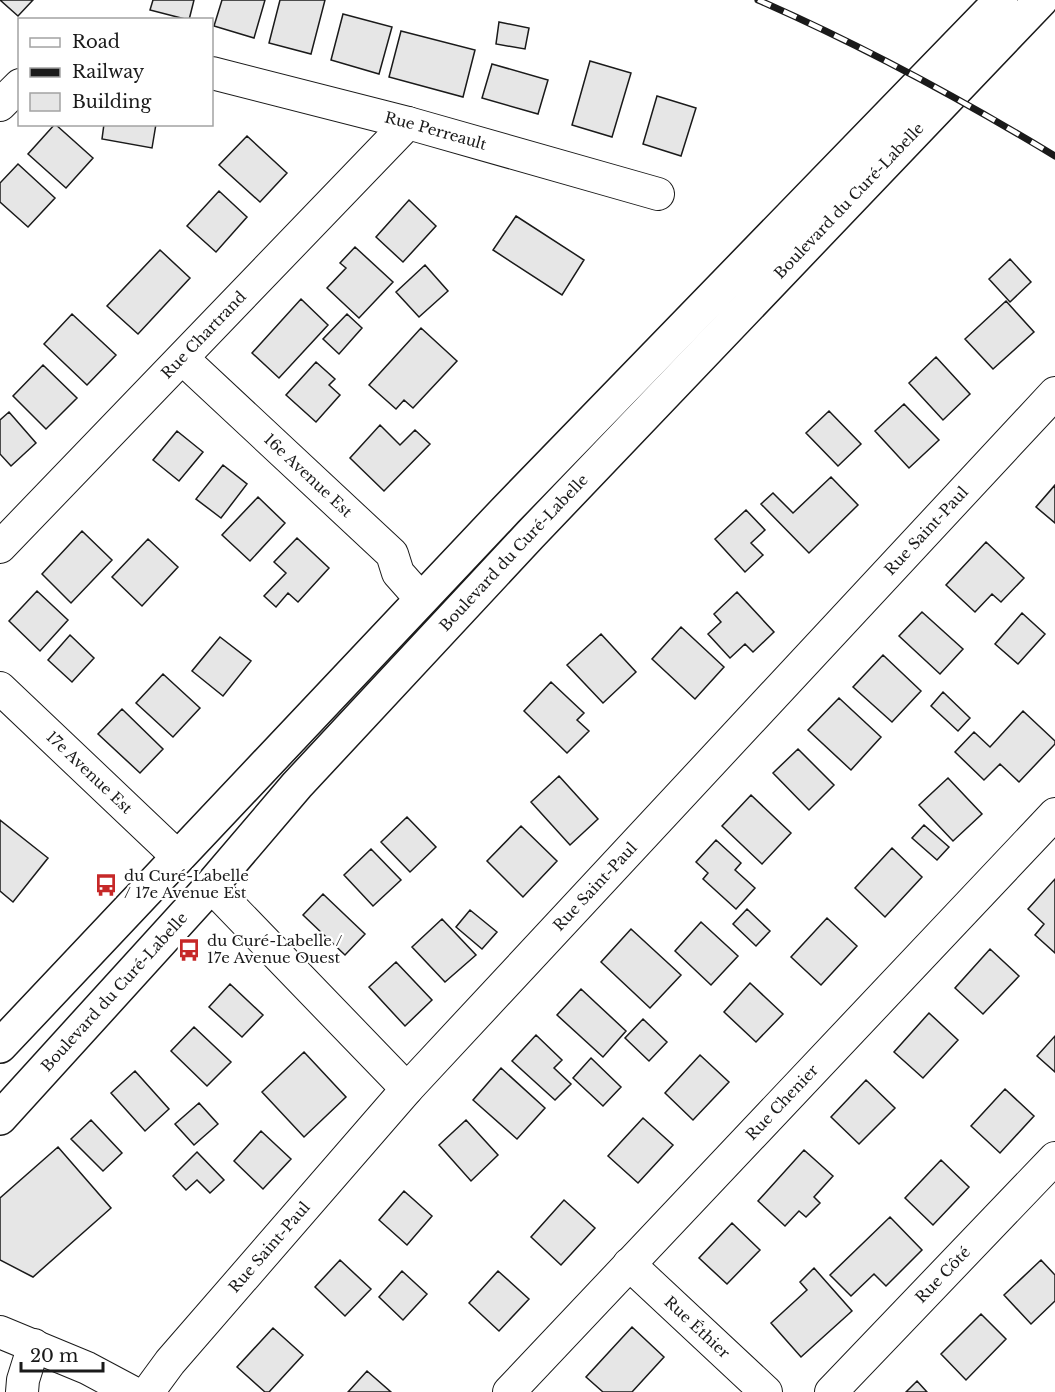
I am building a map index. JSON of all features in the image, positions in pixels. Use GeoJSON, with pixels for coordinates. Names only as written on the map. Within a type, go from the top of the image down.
{"type":"FeatureCollection","features":[{"type":"Feature","properties":{"kind":"main road","name":"Boulevard du Curé-Labelle"},"geometry":{"type":"LineString","coordinates":[[0,1046],[421,599],[1000,0]]}},
{"type":"Feature","properties":{"kind":"main road","name":"Boulevard du Curé-Labelle"},"geometry":{"type":"LineString","coordinates":[[0,1118],[211,886],[297,785],[461,609],[1041,0]]}},
{"type":"Feature","properties":{"kind":"street","name":"Rue Perreault"},"geometry":{"type":"LineString","coordinates":[[213,73],[408,123],[658,194]]}},
{"type":"Feature","properties":{"kind":"street"},"geometry":{"type":"LineString","coordinates":[[0,105],[18,87]]}},
{"type":"Feature","properties":{"kind":"street","name":"Rue Chartrand"},"geometry":{"type":"LineString","coordinates":[[0,547],[408,123]]}},
{"type":"Feature","properties":{"kind":"street","name":"16e Avenue Est"},"geometry":{"type":"LineString","coordinates":[[183,359],[392,554],[398,573],[421,599]]}},
{"type":"Feature","properties":{"kind":"street","name":"Rue Saint-Paul"},"geometry":{"type":"LineString","coordinates":[[148,1392],[170,1362],[407,1089],[1055,393]]}},
{"type":"Feature","properties":{"kind":"street","name":"17e Avenue Est"},"geometry":{"type":"LineString","coordinates":[[0,688],[178,856]]}},
{"type":"Feature","properties":{"kind":"street","name":"Rue Chenier"},"geometry":{"type":"LineString","coordinates":[[509,1392],[1055,814]]}},
{"type":"Feature","properties":{"kind":"street"},"geometry":{"type":"LineString","coordinates":[[211,886],[407,1089]]}},
{"type":"Feature","properties":{"kind":"street","name":"Rue Côté"},"geometry":{"type":"LineString","coordinates":[[831,1392],[1055,1158]]}},
{"type":"Feature","properties":{"kind":"street","name":"Rue Éthier"},"geometry":{"type":"LineString","coordinates":[[629,1264],[766,1392]]}},
{"type":"Feature","properties":{"kind":"street"},"geometry":{"type":"LineString","coordinates":[[0,1332],[87,1368],[132,1392]]}},
{"type":"Feature","properties":{"kind":"street"},"geometry":{"type":"LineString","coordinates":[[22,1392],[23,1380],[34,1345]]}},
{"type":"Feature","properties":{"kind":"building"},"geometry":{"type":"Polygon","coordinates":[[[0,0],[33,0],[18,16],[0,0]]]}},
{"type":"Feature","properties":{"kind":"building"},"geometry":{"type":"Polygon","coordinates":[[[153,0],[194,0],[190,18],[150,10],[153,0]]]}},
{"type":"Feature","properties":{"kind":"building"},"geometry":{"type":"Polygon","coordinates":[[[222,0],[265,0],[254,38],[214,26],[222,0]]]}},
{"type":"Feature","properties":{"kind":"building"},"geometry":{"type":"Polygon","coordinates":[[[280,0],[325,0],[311,54],[269,43],[280,0]]]}},
{"type":"Feature","properties":{"kind":"building"},"geometry":{"type":"Polygon","coordinates":[[[343,14],[392,27],[379,74],[331,60],[343,14]]]}},
{"type":"Feature","properties":{"kind":"building"},"geometry":{"type":"Polygon","coordinates":[[[499,22],[529,28],[525,49],[496,44],[499,22]]]}},
{"type":"Feature","properties":{"kind":"building"},"geometry":{"type":"Polygon","coordinates":[[[401,31],[475,50],[463,97],[389,77],[401,31]]]}},
{"type":"Feature","properties":{"kind":"building"},"geometry":{"type":"Polygon","coordinates":[[[590,61],[631,73],[612,137],[572,125],[590,61]]]}},
{"type":"Feature","properties":{"kind":"building"},"geometry":{"type":"Polygon","coordinates":[[[492,64],[548,80],[538,114],[482,98],[492,64]]]}},
{"type":"Feature","properties":{"kind":"building"},"geometry":{"type":"Polygon","coordinates":[[[657,96],[696,108],[681,156],[643,144],[657,96]]]}},
{"type":"Feature","properties":{"kind":"building"},"geometry":{"type":"Polygon","coordinates":[[[53,126],[57,126],[93,158],[66,188],[28,154],[53,126]]]}},
{"type":"Feature","properties":{"kind":"building"},"geometry":{"type":"Polygon","coordinates":[[[104,126],[156,126],[152,148],[102,139],[104,126]]]}},
{"type":"Feature","properties":{"kind":"building"},"geometry":{"type":"Polygon","coordinates":[[[247,136],[287,173],[260,202],[219,165],[247,136]]]}},
{"type":"Feature","properties":{"kind":"building"},"geometry":{"type":"Polygon","coordinates":[[[18,164],[55,198],[28,227],[0,202],[0,183],[18,164]]]}},
{"type":"Feature","properties":{"kind":"building"},"geometry":{"type":"Polygon","coordinates":[[[219,191],[247,217],[216,252],[187,226],[219,191]]]}},
{"type":"Feature","properties":{"kind":"building"},"geometry":{"type":"Polygon","coordinates":[[[409,200],[436,226],[403,262],[376,237],[409,200]]]}},
{"type":"Feature","properties":{"kind":"building"},"geometry":{"type":"Polygon","coordinates":[[[516,216],[584,260],[562,295],[493,250],[516,216]]]}},
{"type":"Feature","properties":{"kind":"building"},"geometry":{"type":"Polygon","coordinates":[[[355,247],[393,282],[359,318],[327,288],[346,268],[340,263],[355,247]]]}},
{"type":"Feature","properties":{"kind":"building"},"geometry":{"type":"Polygon","coordinates":[[[160,250],[190,278],[138,334],[107,306],[160,250]]]}},
{"type":"Feature","properties":{"kind":"building"},"geometry":{"type":"Polygon","coordinates":[[[1010,259],[1031,282],[1010,302],[989,279],[1010,259]]]}},
{"type":"Feature","properties":{"kind":"building"},"geometry":{"type":"Polygon","coordinates":[[[425,265],[448,291],[419,317],[396,292],[425,265]]]}},
{"type":"Feature","properties":{"kind":"building"},"geometry":{"type":"Polygon","coordinates":[[[301,299],[328,325],[279,378],[252,353],[301,299]]]}},
{"type":"Feature","properties":{"kind":"building"},"geometry":{"type":"Polygon","coordinates":[[[1006,301],[1034,332],[993,369],[965,339],[1006,301]]]}},
{"type":"Feature","properties":{"kind":"building"},"geometry":{"type":"Polygon","coordinates":[[[72,314],[116,355],[87,385],[44,344],[72,314]]]}},
{"type":"Feature","properties":{"kind":"building"},"geometry":{"type":"Polygon","coordinates":[[[347,314],[362,328],[339,354],[323,339],[347,314]]]}},
{"type":"Feature","properties":{"kind":"building"},"geometry":{"type":"Polygon","coordinates":[[[421,328],[457,361],[413,408],[404,400],[396,409],[369,385],[421,328]]]}},
{"type":"Feature","properties":{"kind":"building"},"geometry":{"type":"Polygon","coordinates":[[[936,357],[970,394],[943,420],[909,383],[936,357]]]}},
{"type":"Feature","properties":{"kind":"building"},"geometry":{"type":"Polygon","coordinates":[[[316,362],[335,379],[329,385],[340,395],[316,422],[286,395],[316,362]]]}},
{"type":"Feature","properties":{"kind":"building"},"geometry":{"type":"Polygon","coordinates":[[[43,365],[77,398],[46,429],[13,396],[43,365]]]}},
{"type":"Feature","properties":{"kind":"building"},"geometry":{"type":"Polygon","coordinates":[[[904,404],[939,440],[909,468],[875,431],[904,404]]]}},
{"type":"Feature","properties":{"kind":"building"},"geometry":{"type":"Polygon","coordinates":[[[829,411],[861,444],[838,466],[806,433],[829,411]]]}},
{"type":"Feature","properties":{"kind":"building"},"geometry":{"type":"Polygon","coordinates":[[[9,412],[36,443],[11,466],[0,454],[0,420],[9,412]]]}},
{"type":"Feature","properties":{"kind":"building"},"geometry":{"type":"Polygon","coordinates":[[[380,425],[400,445],[415,430],[430,444],[384,491],[350,458],[380,425]]]}},
{"type":"Feature","properties":{"kind":"building"},"geometry":{"type":"Polygon","coordinates":[[[177,431],[203,452],[179,481],[153,460],[177,431]]]}},
{"type":"Feature","properties":{"kind":"building"},"geometry":{"type":"Polygon","coordinates":[[[223,465],[247,484],[221,518],[196,499],[223,465]]]}},
{"type":"Feature","properties":{"kind":"building"},"geometry":{"type":"Polygon","coordinates":[[[831,477],[858,505],[809,553],[761,504],[773,493],[793,513],[831,477]]]}},
{"type":"Feature","properties":{"kind":"building"},"geometry":{"type":"Polygon","coordinates":[[[1055,485],[1055,523],[1036,507],[1055,485]]]}},
{"type":"Feature","properties":{"kind":"building"},"geometry":{"type":"Polygon","coordinates":[[[258,497],[285,523],[250,561],[222,535],[258,497]]]}},
{"type":"Feature","properties":{"kind":"building"},"geometry":{"type":"Polygon","coordinates":[[[746,510],[765,530],[751,543],[763,555],[745,572],[715,539],[746,510]]]}},
{"type":"Feature","properties":{"kind":"building"},"geometry":{"type":"Polygon","coordinates":[[[82,531],[112,560],[71,603],[42,574],[82,531]]]}},
{"type":"Feature","properties":{"kind":"building"},"geometry":{"type":"Polygon","coordinates":[[[297,538],[329,568],[298,602],[288,593],[276,607],[264,596],[286,573],[274,562],[297,538]]]}},
{"type":"Feature","properties":{"kind":"building"},"geometry":{"type":"Polygon","coordinates":[[[148,539],[178,567],[142,606],[112,577],[148,539]]]}},
{"type":"Feature","properties":{"kind":"building"},"geometry":{"type":"Polygon","coordinates":[[[986,542],[1024,578],[1001,602],[992,594],[975,612],[946,585],[986,542]]]}},
{"type":"Feature","properties":{"kind":"building"},"geometry":{"type":"Polygon","coordinates":[[[37,591],[68,620],[40,651],[9,621],[37,591]]]}},
{"type":"Feature","properties":{"kind":"building"},"geometry":{"type":"Polygon","coordinates":[[[737,592],[774,632],[753,652],[745,644],[730,658],[708,634],[721,622],[714,614],[737,592]]]}},
{"type":"Feature","properties":{"kind":"building"},"geometry":{"type":"Polygon","coordinates":[[[922,612],[963,649],[940,674],[899,636],[922,612]]]}},
{"type":"Feature","properties":{"kind":"building"},"geometry":{"type":"Polygon","coordinates":[[[1022,613],[1045,634],[1018,664],[995,644],[1022,613]]]}},
{"type":"Feature","properties":{"kind":"building"},"geometry":{"type":"Polygon","coordinates":[[[681,627],[724,667],[695,699],[652,659],[681,627]]]}},
{"type":"Feature","properties":{"kind":"building"},"geometry":{"type":"Polygon","coordinates":[[[601,634],[636,672],[603,703],[567,665],[601,634]]]}},
{"type":"Feature","properties":{"kind":"building"},"geometry":{"type":"Polygon","coordinates":[[[70,635],[94,658],[72,682],[48,660],[70,635]]]}},
{"type":"Feature","properties":{"kind":"building"},"geometry":{"type":"Polygon","coordinates":[[[220,637],[251,661],[223,696],[192,671],[220,637]]]}},
{"type":"Feature","properties":{"kind":"building"},"geometry":{"type":"Polygon","coordinates":[[[883,655],[921,691],[892,722],[853,687],[883,655]]]}},
{"type":"Feature","properties":{"kind":"building"},"geometry":{"type":"Polygon","coordinates":[[[163,674],[200,708],[173,737],[136,703],[163,674]]]}},
{"type":"Feature","properties":{"kind":"building"},"geometry":{"type":"Polygon","coordinates":[[[551,682],[584,713],[577,720],[589,731],[567,753],[524,711],[551,682]]]}},
{"type":"Feature","properties":{"kind":"building"},"geometry":{"type":"Polygon","coordinates":[[[943,692],[970,718],[958,731],[931,706],[943,692]]]}},
{"type":"Feature","properties":{"kind":"building"},"geometry":{"type":"Polygon","coordinates":[[[839,698],[881,737],[851,770],[808,730],[839,698]]]}},
{"type":"Feature","properties":{"kind":"building"},"geometry":{"type":"Polygon","coordinates":[[[122,709],[163,749],[140,773],[98,734],[122,709]]]}},
{"type":"Feature","properties":{"kind":"building"},"geometry":{"type":"Polygon","coordinates":[[[1023,711],[1055,741],[1055,744],[1019,782],[1000,764],[984,780],[955,752],[974,732],[990,747],[1023,711]]]}},
{"type":"Feature","properties":{"kind":"building"},"geometry":{"type":"Polygon","coordinates":[[[798,749],[834,785],[809,810],[773,773],[798,749]]]}},
{"type":"Feature","properties":{"kind":"building"},"geometry":{"type":"Polygon","coordinates":[[[559,776],[598,819],[570,845],[531,802],[559,776]]]}},
{"type":"Feature","properties":{"kind":"building"},"geometry":{"type":"Polygon","coordinates":[[[948,778],[982,814],[953,841],[919,805],[948,778]]]}},
{"type":"Feature","properties":{"kind":"building"},"geometry":{"type":"Polygon","coordinates":[[[751,795],[791,833],[762,864],[722,826],[751,795]]]}},
{"type":"Feature","properties":{"kind":"building"},"geometry":{"type":"Polygon","coordinates":[[[407,817],[436,847],[410,872],[381,842],[407,817]]]}},
{"type":"Feature","properties":{"kind":"building"},"geometry":{"type":"Polygon","coordinates":[[[0,820],[48,858],[13,902],[0,891],[0,820]]]}},
{"type":"Feature","properties":{"kind":"building"},"geometry":{"type":"Polygon","coordinates":[[[924,825],[949,847],[937,860],[912,838],[924,825]]]}},
{"type":"Feature","properties":{"kind":"building"},"geometry":{"type":"Polygon","coordinates":[[[521,826],[557,861],[523,897],[487,861],[521,826]]]}},
{"type":"Feature","properties":{"kind":"building"},"geometry":{"type":"Polygon","coordinates":[[[716,840],[741,863],[735,870],[755,888],[736,909],[703,879],[708,873],[696,862],[716,840]]]}},
{"type":"Feature","properties":{"kind":"building"},"geometry":{"type":"Polygon","coordinates":[[[892,848],[922,877],[885,917],[855,888],[892,848]]]}},
{"type":"Feature","properties":{"kind":"building"},"geometry":{"type":"Polygon","coordinates":[[[371,849],[401,880],[373,906],[344,875],[371,849]]]}},
{"type":"Feature","properties":{"kind":"building"},"geometry":{"type":"Polygon","coordinates":[[[1055,879],[1055,953],[1035,935],[1044,924],[1028,909],[1055,879]]]}},
{"type":"Feature","properties":{"kind":"building"},"geometry":{"type":"Polygon","coordinates":[[[323,894],[365,934],[345,955],[303,915],[323,894]]]}},
{"type":"Feature","properties":{"kind":"building"},"geometry":{"type":"Polygon","coordinates":[[[747,909],[770,931],[756,946],[733,924],[747,909]]]}},
{"type":"Feature","properties":{"kind":"building"},"geometry":{"type":"Polygon","coordinates":[[[470,910],[497,932],[482,949],[456,927],[470,910]]]}},
{"type":"Feature","properties":{"kind":"building"},"geometry":{"type":"Polygon","coordinates":[[[827,918],[857,946],[821,985],[791,957],[827,918]]]}},
{"type":"Feature","properties":{"kind":"building"},"geometry":{"type":"Polygon","coordinates":[[[442,919],[476,955],[445,982],[412,947],[442,919]]]}},
{"type":"Feature","properties":{"kind":"building"},"geometry":{"type":"Polygon","coordinates":[[[701,922],[738,956],[711,985],[675,951],[701,922]]]}},
{"type":"Feature","properties":{"kind":"building"},"geometry":{"type":"Polygon","coordinates":[[[631,929],[681,975],[650,1008],[601,962],[631,929]]]}},
{"type":"Feature","properties":{"kind":"building"},"geometry":{"type":"Polygon","coordinates":[[[990,949],[1019,976],[983,1014],[955,988],[990,949]]]}},
{"type":"Feature","properties":{"kind":"building"},"geometry":{"type":"Polygon","coordinates":[[[396,962],[432,1000],[405,1026],[369,987],[396,962]]]}},
{"type":"Feature","properties":{"kind":"building"},"geometry":{"type":"Polygon","coordinates":[[[750,983],[783,1014],[756,1042],[724,1012],[750,983]]]}},
{"type":"Feature","properties":{"kind":"building"},"geometry":{"type":"Polygon","coordinates":[[[230,984],[263,1015],[242,1037],[209,1007],[230,984]]]}},
{"type":"Feature","properties":{"kind":"building"},"geometry":{"type":"Polygon","coordinates":[[[581,989],[626,1031],[603,1057],[557,1015],[581,989]]]}},
{"type":"Feature","properties":{"kind":"building"},"geometry":{"type":"Polygon","coordinates":[[[929,1013],[958,1040],[923,1078],[894,1052],[929,1013]]]}},
{"type":"Feature","properties":{"kind":"building"},"geometry":{"type":"Polygon","coordinates":[[[643,1019],[667,1042],[649,1061],[625,1038],[643,1019]]]}},
{"type":"Feature","properties":{"kind":"building"},"geometry":{"type":"Polygon","coordinates":[[[194,1027],[231,1062],[207,1086],[171,1051],[194,1027]]]}},
{"type":"Feature","properties":{"kind":"building"},"geometry":{"type":"Polygon","coordinates":[[[536,1035],[562,1060],[554,1068],[571,1084],[555,1100],[512,1061],[536,1035]]]}},
{"type":"Feature","properties":{"kind":"building"},"geometry":{"type":"Polygon","coordinates":[[[1055,1036],[1055,1072],[1037,1056],[1055,1036]]]}},
{"type":"Feature","properties":{"kind":"building"},"geometry":{"type":"Polygon","coordinates":[[[304,1052],[346,1097],[304,1137],[262,1092],[304,1052]]]}},
{"type":"Feature","properties":{"kind":"building"},"geometry":{"type":"Polygon","coordinates":[[[700,1055],[729,1082],[693,1120],[665,1093],[700,1055]]]}},
{"type":"Feature","properties":{"kind":"building"},"geometry":{"type":"Polygon","coordinates":[[[591,1058],[621,1087],[603,1106],[573,1078],[591,1058]]]}},
{"type":"Feature","properties":{"kind":"building"},"geometry":{"type":"Polygon","coordinates":[[[501,1068],[545,1108],[517,1139],[473,1100],[501,1068]]]}},
{"type":"Feature","properties":{"kind":"building"},"geometry":{"type":"Polygon","coordinates":[[[135,1071],[169,1109],[145,1131],[111,1093],[135,1071]]]}},
{"type":"Feature","properties":{"kind":"building"},"geometry":{"type":"Polygon","coordinates":[[[866,1080],[895,1108],[859,1144],[831,1117],[866,1080]]]}},
{"type":"Feature","properties":{"kind":"building"},"geometry":{"type":"Polygon","coordinates":[[[1005,1089],[1034,1116],[1000,1153],[971,1126],[1005,1089]]]}},
{"type":"Feature","properties":{"kind":"building"},"geometry":{"type":"Polygon","coordinates":[[[199,1103],[218,1124],[194,1145],[175,1124],[199,1103]]]}},
{"type":"Feature","properties":{"kind":"building"},"geometry":{"type":"Polygon","coordinates":[[[643,1118],[673,1145],[638,1183],[608,1156],[643,1118]]]}},
{"type":"Feature","properties":{"kind":"building"},"geometry":{"type":"Polygon","coordinates":[[[91,1120],[122,1153],[103,1171],[71,1139],[91,1120]]]}},
{"type":"Feature","properties":{"kind":"building"},"geometry":{"type":"Polygon","coordinates":[[[466,1120],[498,1155],[471,1181],[439,1145],[466,1120]]]}},
{"type":"Feature","properties":{"kind":"building"},"geometry":{"type":"Polygon","coordinates":[[[261,1131],[291,1159],[263,1189],[234,1161],[261,1131]]]}},
{"type":"Feature","properties":{"kind":"building"},"geometry":{"type":"Polygon","coordinates":[[[58,1147],[111,1208],[33,1277],[0,1260],[0,1198],[58,1147]]]}},
{"type":"Feature","properties":{"kind":"building"},"geometry":{"type":"Polygon","coordinates":[[[804,1150],[833,1176],[814,1197],[820,1203],[806,1217],[799,1211],[785,1226],[758,1201],[804,1150]]]}},
{"type":"Feature","properties":{"kind":"building"},"geometry":{"type":"Polygon","coordinates":[[[197,1152],[224,1180],[210,1193],[197,1180],[186,1190],[173,1176],[197,1152]]]}},
{"type":"Feature","properties":{"kind":"building"},"geometry":{"type":"Polygon","coordinates":[[[941,1160],[969,1187],[933,1225],[905,1198],[941,1160]]]}},
{"type":"Feature","properties":{"kind":"building"},"geometry":{"type":"Polygon","coordinates":[[[404,1191],[432,1216],[407,1245],[379,1220],[404,1191]]]}},
{"type":"Feature","properties":{"kind":"building"},"geometry":{"type":"Polygon","coordinates":[[[564,1200],[595,1228],[561,1265],[531,1237],[564,1200]]]}},
{"type":"Feature","properties":{"kind":"building"},"geometry":{"type":"Polygon","coordinates":[[[890,1217],[922,1250],[886,1286],[874,1274],[851,1296],[830,1275],[890,1217]]]}},
{"type":"Feature","properties":{"kind":"building"},"geometry":{"type":"Polygon","coordinates":[[[732,1223],[760,1250],[727,1284],[699,1258],[732,1223]]]}},
{"type":"Feature","properties":{"kind":"building"},"geometry":{"type":"Polygon","coordinates":[[[340,1260],[371,1289],[345,1316],[315,1287],[340,1260]]]}},
{"type":"Feature","properties":{"kind":"building"},"geometry":{"type":"Polygon","coordinates":[[[1041,1260],[1055,1275],[1055,1301],[1031,1324],[1004,1295],[1041,1260]]]}},
{"type":"Feature","properties":{"kind":"building"},"geometry":{"type":"Polygon","coordinates":[[[814,1268],[852,1311],[801,1357],[771,1323],[807,1290],[800,1282],[814,1268]]]}},
{"type":"Feature","properties":{"kind":"building"},"geometry":{"type":"Polygon","coordinates":[[[402,1271],[427,1294],[403,1320],[379,1297],[402,1271]]]}},
{"type":"Feature","properties":{"kind":"building"},"geometry":{"type":"Polygon","coordinates":[[[498,1271],[529,1299],[499,1331],[469,1303],[498,1271]]]}},
{"type":"Feature","properties":{"kind":"building"},"geometry":{"type":"Polygon","coordinates":[[[981,1314],[1006,1339],[966,1380],[941,1354],[981,1314]]]}},
{"type":"Feature","properties":{"kind":"building"},"geometry":{"type":"Polygon","coordinates":[[[632,1327],[664,1357],[632,1392],[603,1392],[586,1377],[632,1327]]]}},
{"type":"Feature","properties":{"kind":"building"},"geometry":{"type":"Polygon","coordinates":[[[273,1328],[303,1355],[269,1392],[265,1392],[237,1367],[273,1328]]]}},
{"type":"Feature","properties":{"kind":"building"},"geometry":{"type":"Polygon","coordinates":[[[367,1371],[391,1392],[348,1392],[367,1371]]]}},
{"type":"Feature","properties":{"kind":"building"},"geometry":{"type":"Polygon","coordinates":[[[917,1381],[927,1392],[906,1392],[917,1381]]]}},
{"type":"Feature","properties":{"kind":"railway"},"geometry":{"type":"LineString","coordinates":[[758,0],[909,73],[1055,156]]}},
{"type":"Feature","properties":{"kind":"place","name":"du Curé-Labelle / 17e Avenue Est"},"geometry":{"type":"Point","coordinates":[106,885]}},
{"type":"Feature","properties":{"kind":"place","name":"du Curé-Labelle / 17e Avenue Ouest"},"geometry":{"type":"Point","coordinates":[189,950]}}]}
